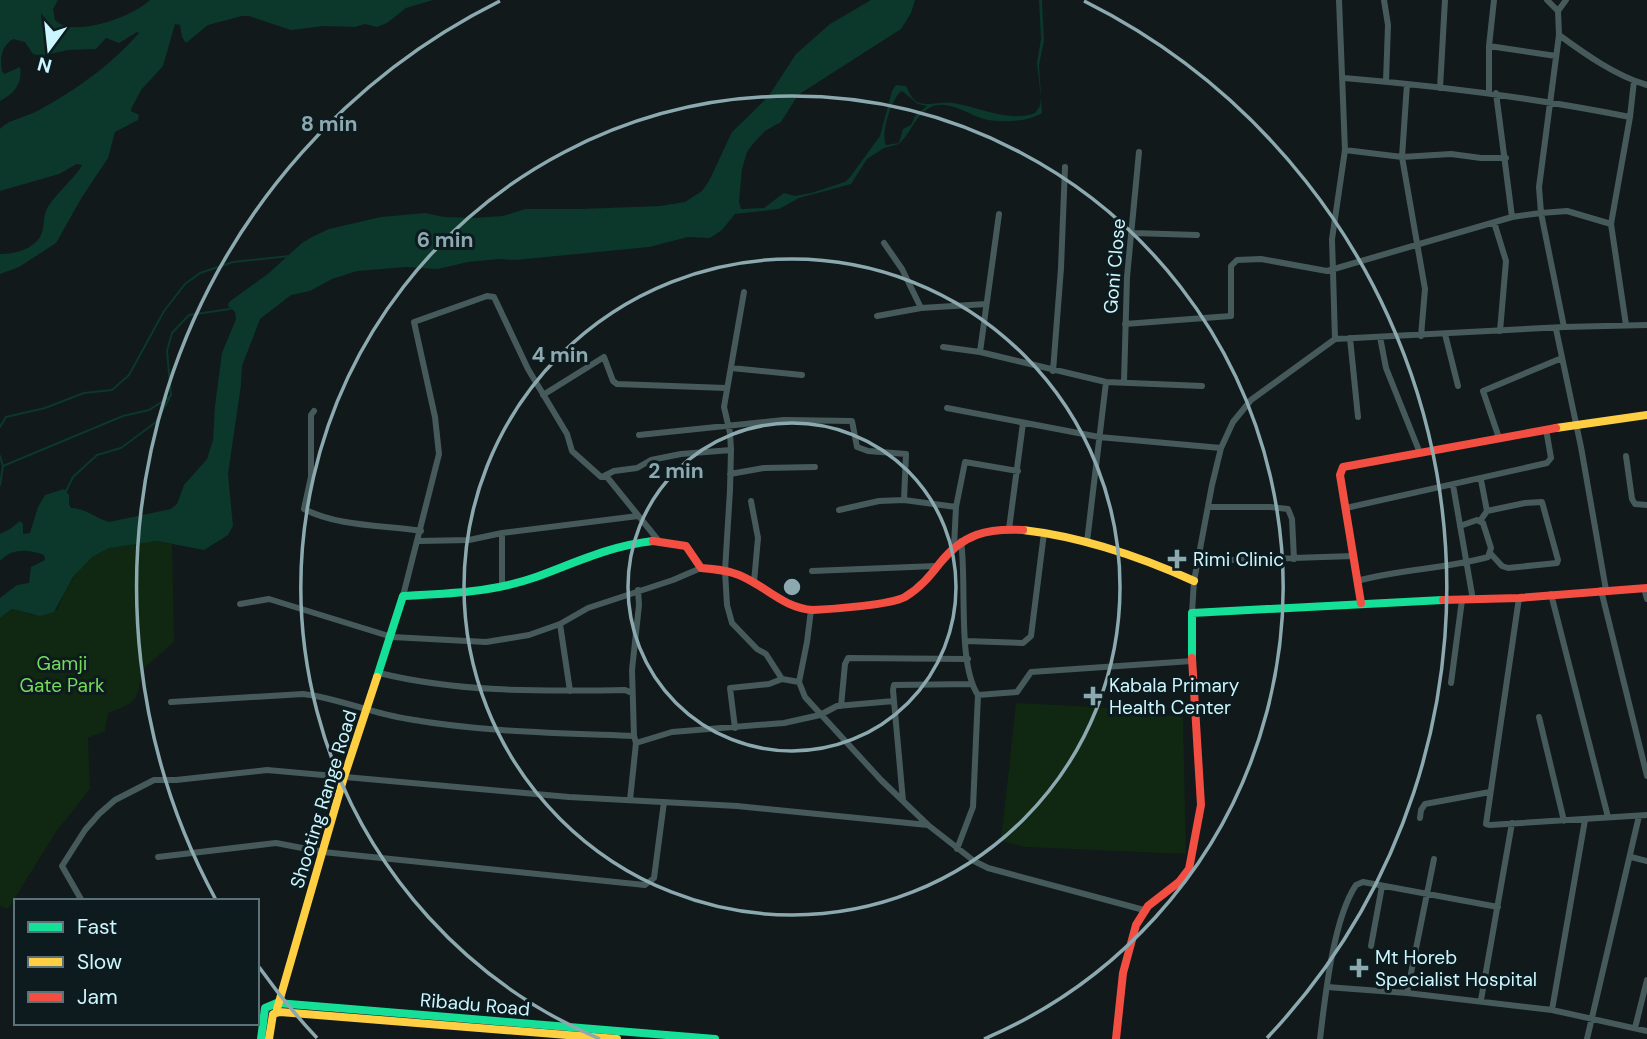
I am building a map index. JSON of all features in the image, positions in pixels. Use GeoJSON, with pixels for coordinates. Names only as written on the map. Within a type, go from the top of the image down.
{"type":"FeatureCollection","features":[{"type":"Feature","properties":{"kind":"street"},"geometry":{"type":"LineString","coordinates":[[1335,339],[1332,239],[1345,150],[1339,0]]}},
{"type":"Feature","properties":{"kind":"street"},"geometry":{"type":"LineString","coordinates":[[1384,0],[1388,41],[1386,81]]}},
{"type":"Feature","properties":{"kind":"street"},"geometry":{"type":"LineString","coordinates":[[1440,88],[1445,0]]}},
{"type":"Feature","properties":{"kind":"street"},"geometry":{"type":"LineString","coordinates":[[1494,0],[1489,46],[1493,93],[1506,158],[1513,217]]}},
{"type":"Feature","properties":{"kind":"street"},"geometry":{"type":"LineString","coordinates":[[1547,0],[1558,11]]}},
{"type":"Feature","properties":{"kind":"street"},"geometry":{"type":"LineString","coordinates":[[1564,327],[1541,213],[1539,173],[1559,35],[1558,11],[1566,0]]}},
{"type":"Feature","properties":{"kind":"street"},"geometry":{"type":"LineString","coordinates":[[1559,35],[1634,81],[1647,85]]}},
{"type":"Feature","properties":{"kind":"street"},"geometry":{"type":"LineString","coordinates":[[1489,46],[1556,56]]}},
{"type":"Feature","properties":{"kind":"street"},"geometry":{"type":"LineString","coordinates":[[1344,78],[1493,93],[1630,117]]}},
{"type":"Feature","properties":{"kind":"street"},"geometry":{"type":"LineString","coordinates":[[1626,325],[1611,224],[1634,81]]}},
{"type":"Feature","properties":{"kind":"street"},"geometry":{"type":"LineString","coordinates":[[1407,85],[1402,157],[1425,289],[1422,336]]}},
{"type":"Feature","properties":{"kind":"street"},"geometry":{"type":"LineString","coordinates":[[1345,150],[1402,157],[1451,154],[1506,158]]}},
{"type":"Feature","properties":{"kind":"street","name":"Goni Close"},"geometry":{"type":"LineString","coordinates":[[1124,383],[1125,324],[1139,152]]}},
{"type":"Feature","properties":{"kind":"street"},"geometry":{"type":"LineString","coordinates":[[1053,371],[1065,167]]}},
{"type":"Feature","properties":{"kind":"street"},"geometry":{"type":"LineString","coordinates":[[1125,324],[1231,316],[1231,266],[1237,260],[1261,259],[1321,271],[1513,217],[1567,211],[1611,224]]}},
{"type":"Feature","properties":{"kind":"street"},"geometry":{"type":"LineString","coordinates":[[980,352],[999,214]]}},
{"type":"Feature","properties":{"kind":"street"},"geometry":{"type":"LineString","coordinates":[[1494,222],[1506,261],[1500,331]]}},
{"type":"Feature","properties":{"kind":"street"},"geometry":{"type":"LineString","coordinates":[[1133,233],[1197,235]]}},
{"type":"Feature","properties":{"kind":"street"},"geometry":{"type":"LineString","coordinates":[[884,243],[902,269],[920,308]]}},
{"type":"Feature","properties":{"kind":"street"},"geometry":{"type":"LineString","coordinates":[[744,292],[723,407],[730,450],[725,571],[727,605],[732,623],[773,662],[782,679]]}},
{"type":"Feature","properties":{"kind":"street","name":"Shooting Range Road"},"geometry":{"type":"LineString","coordinates":[[269,1039],[344,778],[392,637],[439,454],[433,407],[414,326],[416,320],[492,296],[543,395]]}},
{"type":"Feature","properties":{"kind":"street"},"geometry":{"type":"LineString","coordinates":[[877,316],[920,308],[986,304]]}},
{"type":"Feature","properties":{"kind":"street"},"geometry":{"type":"LineString","coordinates":[[1116,1039],[1131,938],[1144,910],[1177,886],[1189,869],[1201,805],[1192,661],[1194,581],[1221,448],[1233,422],[1251,400],[1335,339],[1647,325]]}},
{"type":"Feature","properties":{"kind":"street"},"geometry":{"type":"LineString","coordinates":[[1556,329],[1576,426],[1604,590],[1647,776]]}},
{"type":"Feature","properties":{"kind":"street"},"geometry":{"type":"LineString","coordinates":[[1445,334],[1458,386]]}},
{"type":"Feature","properties":{"kind":"street"},"geometry":{"type":"LineString","coordinates":[[1380,337],[1383,359],[1420,453]]}},
{"type":"Feature","properties":{"kind":"street"},"geometry":{"type":"LineString","coordinates":[[1350,338],[1358,417]]}},
{"type":"Feature","properties":{"kind":"street"},"geometry":{"type":"LineString","coordinates":[[943,347],[980,352],[1106,383],[1202,386]]}},
{"type":"Feature","properties":{"kind":"street"},"geometry":{"type":"LineString","coordinates":[[658,540],[607,477],[601,477],[572,451],[567,434],[543,395],[604,357],[613,381],[617,384],[726,388]]}},
{"type":"Feature","properties":{"kind":"street"},"geometry":{"type":"LineString","coordinates":[[1499,439],[1483,391],[1562,358]]}},
{"type":"Feature","properties":{"kind":"street"},"geometry":{"type":"LineString","coordinates":[[731,368],[803,375]]}},
{"type":"Feature","properties":{"kind":"street"},"geometry":{"type":"LineString","coordinates":[[1087,542],[1106,383]]}},
{"type":"Feature","properties":{"kind":"street"},"geometry":{"type":"LineString","coordinates":[[947,408],[1098,437],[1221,448]]}},
{"type":"Feature","properties":{"kind":"street"},"geometry":{"type":"LineString","coordinates":[[314,411],[309,428],[311,477],[304,509],[313,514],[349,522],[421,531]]}},
{"type":"Feature","properties":{"kind":"street"},"geometry":{"type":"LineString","coordinates":[[1361,603],[1340,475],[1343,467],[1546,429],[1647,415]]}},
{"type":"Feature","properties":{"kind":"street"},"geometry":{"type":"LineString","coordinates":[[639,435],[784,420],[852,421],[857,447],[860,449],[906,454],[904,500]]}},
{"type":"Feature","properties":{"kind":"street"},"geometry":{"type":"LineString","coordinates":[[1009,529],[1023,423]]}},
{"type":"Feature","properties":{"kind":"street"},"geometry":{"type":"LineString","coordinates":[[1346,508],[1548,464],[1551,458],[1546,429]]}},
{"type":"Feature","properties":{"kind":"street"},"geometry":{"type":"LineString","coordinates":[[601,477],[614,471],[637,468],[652,460],[681,454],[730,450]]}},
{"type":"Feature","properties":{"kind":"street"},"geometry":{"type":"LineString","coordinates":[[1626,456],[1632,499],[1635,504],[1647,505]]}},
{"type":"Feature","properties":{"kind":"street"},"geometry":{"type":"LineString","coordinates":[[954,547],[956,507],[965,462],[1018,471]]}},
{"type":"Feature","properties":{"kind":"street"},"geometry":{"type":"LineString","coordinates":[[730,474],[764,468],[815,467]]}},
{"type":"Feature","properties":{"kind":"street"},"geometry":{"type":"LineString","coordinates":[[1481,480],[1487,511]]}},
{"type":"Feature","properties":{"kind":"street"},"geometry":{"type":"LineString","coordinates":[[1453,485],[1473,600]]}},
{"type":"Feature","properties":{"kind":"street"},"geometry":{"type":"LineString","coordinates":[[839,510],[879,501],[904,500],[956,507]]}},
{"type":"Feature","properties":{"kind":"street"},"geometry":{"type":"LineString","coordinates":[[751,501],[758,538],[754,582]]}},
{"type":"Feature","properties":{"kind":"street"},"geometry":{"type":"LineString","coordinates":[[1460,526],[1480,521],[1487,511],[1542,502],[1557,563],[1511,569],[1502,566],[1490,553]]}},
{"type":"Feature","properties":{"kind":"street"},"geometry":{"type":"LineString","coordinates":[[1208,507],[1270,506],[1288,509],[1292,519],[1294,559]]}},
{"type":"Feature","properties":{"kind":"street"},"geometry":{"type":"LineString","coordinates":[[418,541],[449,542],[638,516]]}},
{"type":"Feature","properties":{"kind":"street"},"geometry":{"type":"LineString","coordinates":[[1357,580],[1467,563],[1488,557],[1491,548],[1480,521]]}},
{"type":"Feature","properties":{"kind":"street"},"geometry":{"type":"LineString","coordinates":[[240,604],[269,599],[392,637],[486,642],[529,635],[561,624],[588,608],[701,568],[739,574],[791,607],[811,610],[899,600],[923,583],[961,541],[986,532],[1009,529],[1087,542],[1140,558],[1194,581]]}},
{"type":"Feature","properties":{"kind":"street"},"geometry":{"type":"LineString","coordinates":[[502,533],[502,586]]}},
{"type":"Feature","properties":{"kind":"street"},"geometry":{"type":"LineString","coordinates":[[966,641],[1023,643],[1031,636],[1044,533]]}},
{"type":"Feature","properties":{"kind":"street"},"geometry":{"type":"LineString","coordinates":[[403,596],[447,594],[502,586],[534,578],[586,556],[624,544],[658,540],[685,546],[701,568]]}},
{"type":"Feature","properties":{"kind":"street"},"geometry":{"type":"LineString","coordinates":[[957,849],[973,807],[978,695],[971,684],[966,641],[961,541]]}},
{"type":"Feature","properties":{"kind":"street"},"geometry":{"type":"LineString","coordinates":[[1198,561],[1353,556]]}},
{"type":"Feature","properties":{"kind":"street"},"geometry":{"type":"LineString","coordinates":[[812,571],[936,566]]}},
{"type":"Feature","properties":{"kind":"street"},"geometry":{"type":"LineString","coordinates":[[1192,613],[1361,603],[1519,598],[1646,588],[1647,599]]}},
{"type":"Feature","properties":{"kind":"street"},"geometry":{"type":"LineString","coordinates":[[630,800],[635,739],[632,670],[639,605],[638,590]]}},
{"type":"Feature","properties":{"kind":"street"},"geometry":{"type":"LineString","coordinates":[[1551,594],[1608,817]]}},
{"type":"Feature","properties":{"kind":"street"},"geometry":{"type":"LineString","coordinates":[[1519,598],[1486,824],[1643,815],[1587,1039]]}},
{"type":"Feature","properties":{"kind":"street"},"geometry":{"type":"LineString","coordinates":[[1451,683],[1462,600]]}},
{"type":"Feature","properties":{"kind":"street"},"geometry":{"type":"LineString","coordinates":[[811,610],[799,682],[805,697],[928,825],[957,849],[988,868],[1144,910]]}},
{"type":"Feature","properties":{"kind":"street"},"geometry":{"type":"LineString","coordinates":[[561,624],[570,691]]}},
{"type":"Feature","properties":{"kind":"street"},"geometry":{"type":"LineString","coordinates":[[841,706],[845,664],[848,658],[968,659]]}},
{"type":"Feature","properties":{"kind":"street"},"geometry":{"type":"LineString","coordinates":[[978,695],[1017,692],[1031,672],[1192,661]]}},
{"type":"Feature","properties":{"kind":"street"},"geometry":{"type":"LineString","coordinates":[[379,673],[446,687],[486,690],[625,690],[632,693]]}},
{"type":"Feature","properties":{"kind":"street"},"geometry":{"type":"LineString","coordinates":[[735,728],[730,688],[769,684],[782,679],[799,682]]}},
{"type":"Feature","properties":{"kind":"street"},"geometry":{"type":"LineString","coordinates":[[903,801],[893,690],[897,684],[971,684]]}},
{"type":"Feature","properties":{"kind":"street"},"geometry":{"type":"LineString","coordinates":[[171,702],[303,694],[320,696],[405,719],[465,727],[635,739],[672,732],[784,723],[820,715],[841,706],[894,701]]}},
{"type":"Feature","properties":{"kind":"street"},"geometry":{"type":"LineString","coordinates":[[1539,717],[1564,821]]}},
{"type":"Feature","properties":{"kind":"street"},"geometry":{"type":"LineString","coordinates":[[81,899],[62,866],[85,830],[115,800],[154,780],[267,770],[569,797],[737,806],[928,825]]}},
{"type":"Feature","properties":{"kind":"street"},"geometry":{"type":"LineString","coordinates":[[1420,818],[1425,804],[1490,792]]}},
{"type":"Feature","properties":{"kind":"street"},"geometry":{"type":"LineString","coordinates":[[158,857],[276,843],[323,852],[645,885],[654,878],[664,803]]}},
{"type":"Feature","properties":{"kind":"street"},"geometry":{"type":"LineString","coordinates":[[1552,1010],[1585,820]]}},
{"type":"Feature","properties":{"kind":"street"},"geometry":{"type":"LineString","coordinates":[[1481,1000],[1513,823]]}},
{"type":"Feature","properties":{"kind":"street"},"geometry":{"type":"LineString","coordinates":[[1631,857],[1647,861]]}},
{"type":"Feature","properties":{"kind":"street"},"geometry":{"type":"LineString","coordinates":[[1407,993],[1434,859]]}},
{"type":"Feature","properties":{"kind":"street"},"geometry":{"type":"LineString","coordinates":[[1320,1039],[1341,919],[1356,885],[1363,882],[1498,907]]}},
{"type":"Feature","properties":{"kind":"street"},"geometry":{"type":"LineString","coordinates":[[1371,946],[1382,886]]}},
{"type":"Feature","properties":{"kind":"street"},"geometry":{"type":"LineString","coordinates":[[1635,1028],[1647,980]]}},
{"type":"Feature","properties":{"kind":"street"},"geometry":{"type":"LineString","coordinates":[[1327,987],[1481,1000],[1552,1010],[1647,1031]]}},
{"type":"Feature","properties":{"kind":"street"},"geometry":{"type":"LineString","coordinates":[[261,1039],[260,1012],[268,1006],[277,1010],[617,1039]]}},
{"type":"Feature","properties":{"kind":"street","name":"Ribadu Road"},"geometry":{"type":"LineString","coordinates":[[277,1010],[715,1039]]}},
{"type":"Feature","properties":{"kind":"green space","name":"Gamji Gate Park"},"geometry":{"type":"Polygon","coordinates":[[[157,541],[172,544],[174,642],[141,671],[139,689],[134,700],[108,713],[105,731],[88,738],[90,789],[56,832],[8,909],[0,906],[0,618],[12,609],[34,615],[57,610],[70,582],[91,557],[114,546],[157,541]]]}},
{"type":"Feature","properties":{"kind":"green space"},"geometry":{"type":"Polygon","coordinates":[[[1016,703],[1096,707],[1183,717],[1186,854],[1025,847],[1001,841],[1016,703]]]}},
{"type":"Feature","properties":{"kind":"shaded area"},"geometry":{"type":"Polygon","coordinates":[[[0,0],[58,0],[53,9],[55,20],[75,27],[118,18],[150,0],[433,0],[406,8],[387,23],[377,27],[365,24],[355,27],[324,26],[291,30],[242,16],[208,25],[186,43],[180,25],[175,24],[163,66],[141,90],[131,109],[139,115],[138,120],[115,132],[108,158],[56,243],[19,267],[0,274],[0,254],[28,248],[36,242],[42,234],[48,207],[82,165],[77,164],[59,174],[0,191],[0,129],[39,110],[80,85],[117,56],[139,33],[119,43],[106,38],[96,49],[68,50],[42,56],[33,54],[25,42],[13,39],[2,53],[2,71],[4,74],[20,67],[19,83],[0,101],[0,0]]]}},
{"type":"Feature","properties":{"kind":"shaded area"},"geometry":{"type":"Polygon","coordinates":[[[871,0],[915,0],[901,29],[798,95],[781,122],[765,131],[752,145],[742,169],[739,202],[741,209],[764,208],[784,193],[795,196],[845,182],[880,136],[896,85],[906,86],[913,98],[920,103],[953,103],[1015,116],[1035,113],[1041,98],[1037,63],[1041,39],[1039,0],[1042,0],[1044,41],[1039,65],[1042,113],[1022,120],[998,121],[984,119],[951,106],[931,107],[921,115],[899,144],[884,148],[867,159],[851,184],[799,198],[779,209],[735,214],[722,230],[710,238],[688,237],[649,247],[468,262],[438,269],[406,267],[357,271],[332,279],[310,291],[291,295],[260,319],[242,366],[228,474],[233,526],[228,535],[204,550],[157,541],[109,548],[92,557],[73,577],[54,612],[40,616],[12,609],[0,618],[0,598],[17,585],[29,583],[31,567],[45,560],[44,555],[20,551],[0,561],[0,534],[20,521],[23,524],[23,534],[30,533],[38,507],[45,495],[64,489],[69,495],[71,508],[109,522],[171,509],[177,504],[184,485],[207,459],[213,440],[222,353],[236,319],[235,312],[228,306],[229,302],[269,273],[302,243],[329,229],[381,217],[425,213],[473,218],[503,216],[525,209],[660,206],[685,202],[702,191],[709,181],[732,132],[768,97],[796,54],[830,24],[871,0]],[[902,91],[898,94],[886,125],[886,145],[899,143],[903,129],[911,125],[915,116],[927,106],[918,104],[902,91]]]}},
{"type":"Feature","properties":{"kind":"waterway"},"geometry":{"type":"LineString","coordinates":[[0,427],[6,417],[45,408],[84,393],[112,390],[129,375],[164,311],[185,284],[200,273],[233,262],[290,256]]}},
{"type":"Feature","properties":{"kind":"waterway"},"geometry":{"type":"LineString","coordinates":[[3,466],[123,416],[149,410],[171,396],[167,351],[172,333],[189,315],[230,309]]}},
{"type":"Feature","properties":{"kind":"waterway"},"geometry":{"type":"LineString","coordinates":[[66,491],[73,477],[97,455],[121,448],[156,422],[169,399]]}},
{"type":"Feature","properties":{"kind":"waterway"},"geometry":{"type":"LineString","coordinates":[[0,456],[3,466],[0,485]]}},
{"type":"Feature","properties":{"kind":"traffic: fast"},"geometry":{"type":"LineString","coordinates":[[377,677],[403,596],[504,586],[607,551],[653,541]]}},
{"type":"Feature","properties":{"kind":"traffic: fast"},"geometry":{"type":"LineString","coordinates":[[1192,658],[1192,613],[1443,600]]}},
{"type":"Feature","properties":{"kind":"traffic: fast"},"geometry":{"type":"LineString","coordinates":[[261,1039],[265,1008],[277,1003],[715,1039]]}},
{"type":"Feature","properties":{"kind":"traffic: slow"},"geometry":{"type":"LineString","coordinates":[[1556,428],[1647,415]]}},
{"type":"Feature","properties":{"kind":"traffic: slow"},"geometry":{"type":"LineString","coordinates":[[1023,530],[1067,537],[1110,549],[1153,563],[1194,581]]}},
{"type":"Feature","properties":{"kind":"traffic: slow"},"geometry":{"type":"LineString","coordinates":[[277,1009],[344,777],[377,677]]}},
{"type":"Feature","properties":{"kind":"traffic: slow"},"geometry":{"type":"LineString","coordinates":[[269,1039],[273,1014],[280,1012],[617,1039]]}},
{"type":"Feature","properties":{"kind":"traffic: jam"},"geometry":{"type":"LineString","coordinates":[[1361,603],[1340,475],[1343,467],[1556,428]]}},
{"type":"Feature","properties":{"kind":"traffic: jam"},"geometry":{"type":"LineString","coordinates":[[653,541],[686,546],[701,568],[739,575],[784,601],[813,610],[898,600],[915,590],[949,553],[967,539],[998,530],[1023,530]]}},
{"type":"Feature","properties":{"kind":"traffic: jam"},"geometry":{"type":"LineString","coordinates":[[1443,600],[1519,598],[1647,588]]}},
{"type":"Feature","properties":{"kind":"traffic: jam"},"geometry":{"type":"LineString","coordinates":[[1116,1039],[1123,973],[1136,925],[1148,906],[1179,882],[1189,869],[1201,805],[1192,658]]}},
{"type":"Feature","properties":{"kind":"place","name":"Rimi Clinic"},"geometry":{"type":"Point","coordinates":[1177,559]}},
{"type":"Feature","properties":{"kind":"place","name":"Kabala Primary Health Center"},"geometry":{"type":"Point","coordinates":[1093,696]}},
{"type":"Feature","properties":{"kind":"place","name":"Mt Horeb Specialist Hospital"},"geometry":{"type":"Point","coordinates":[1359,968]}}]}
